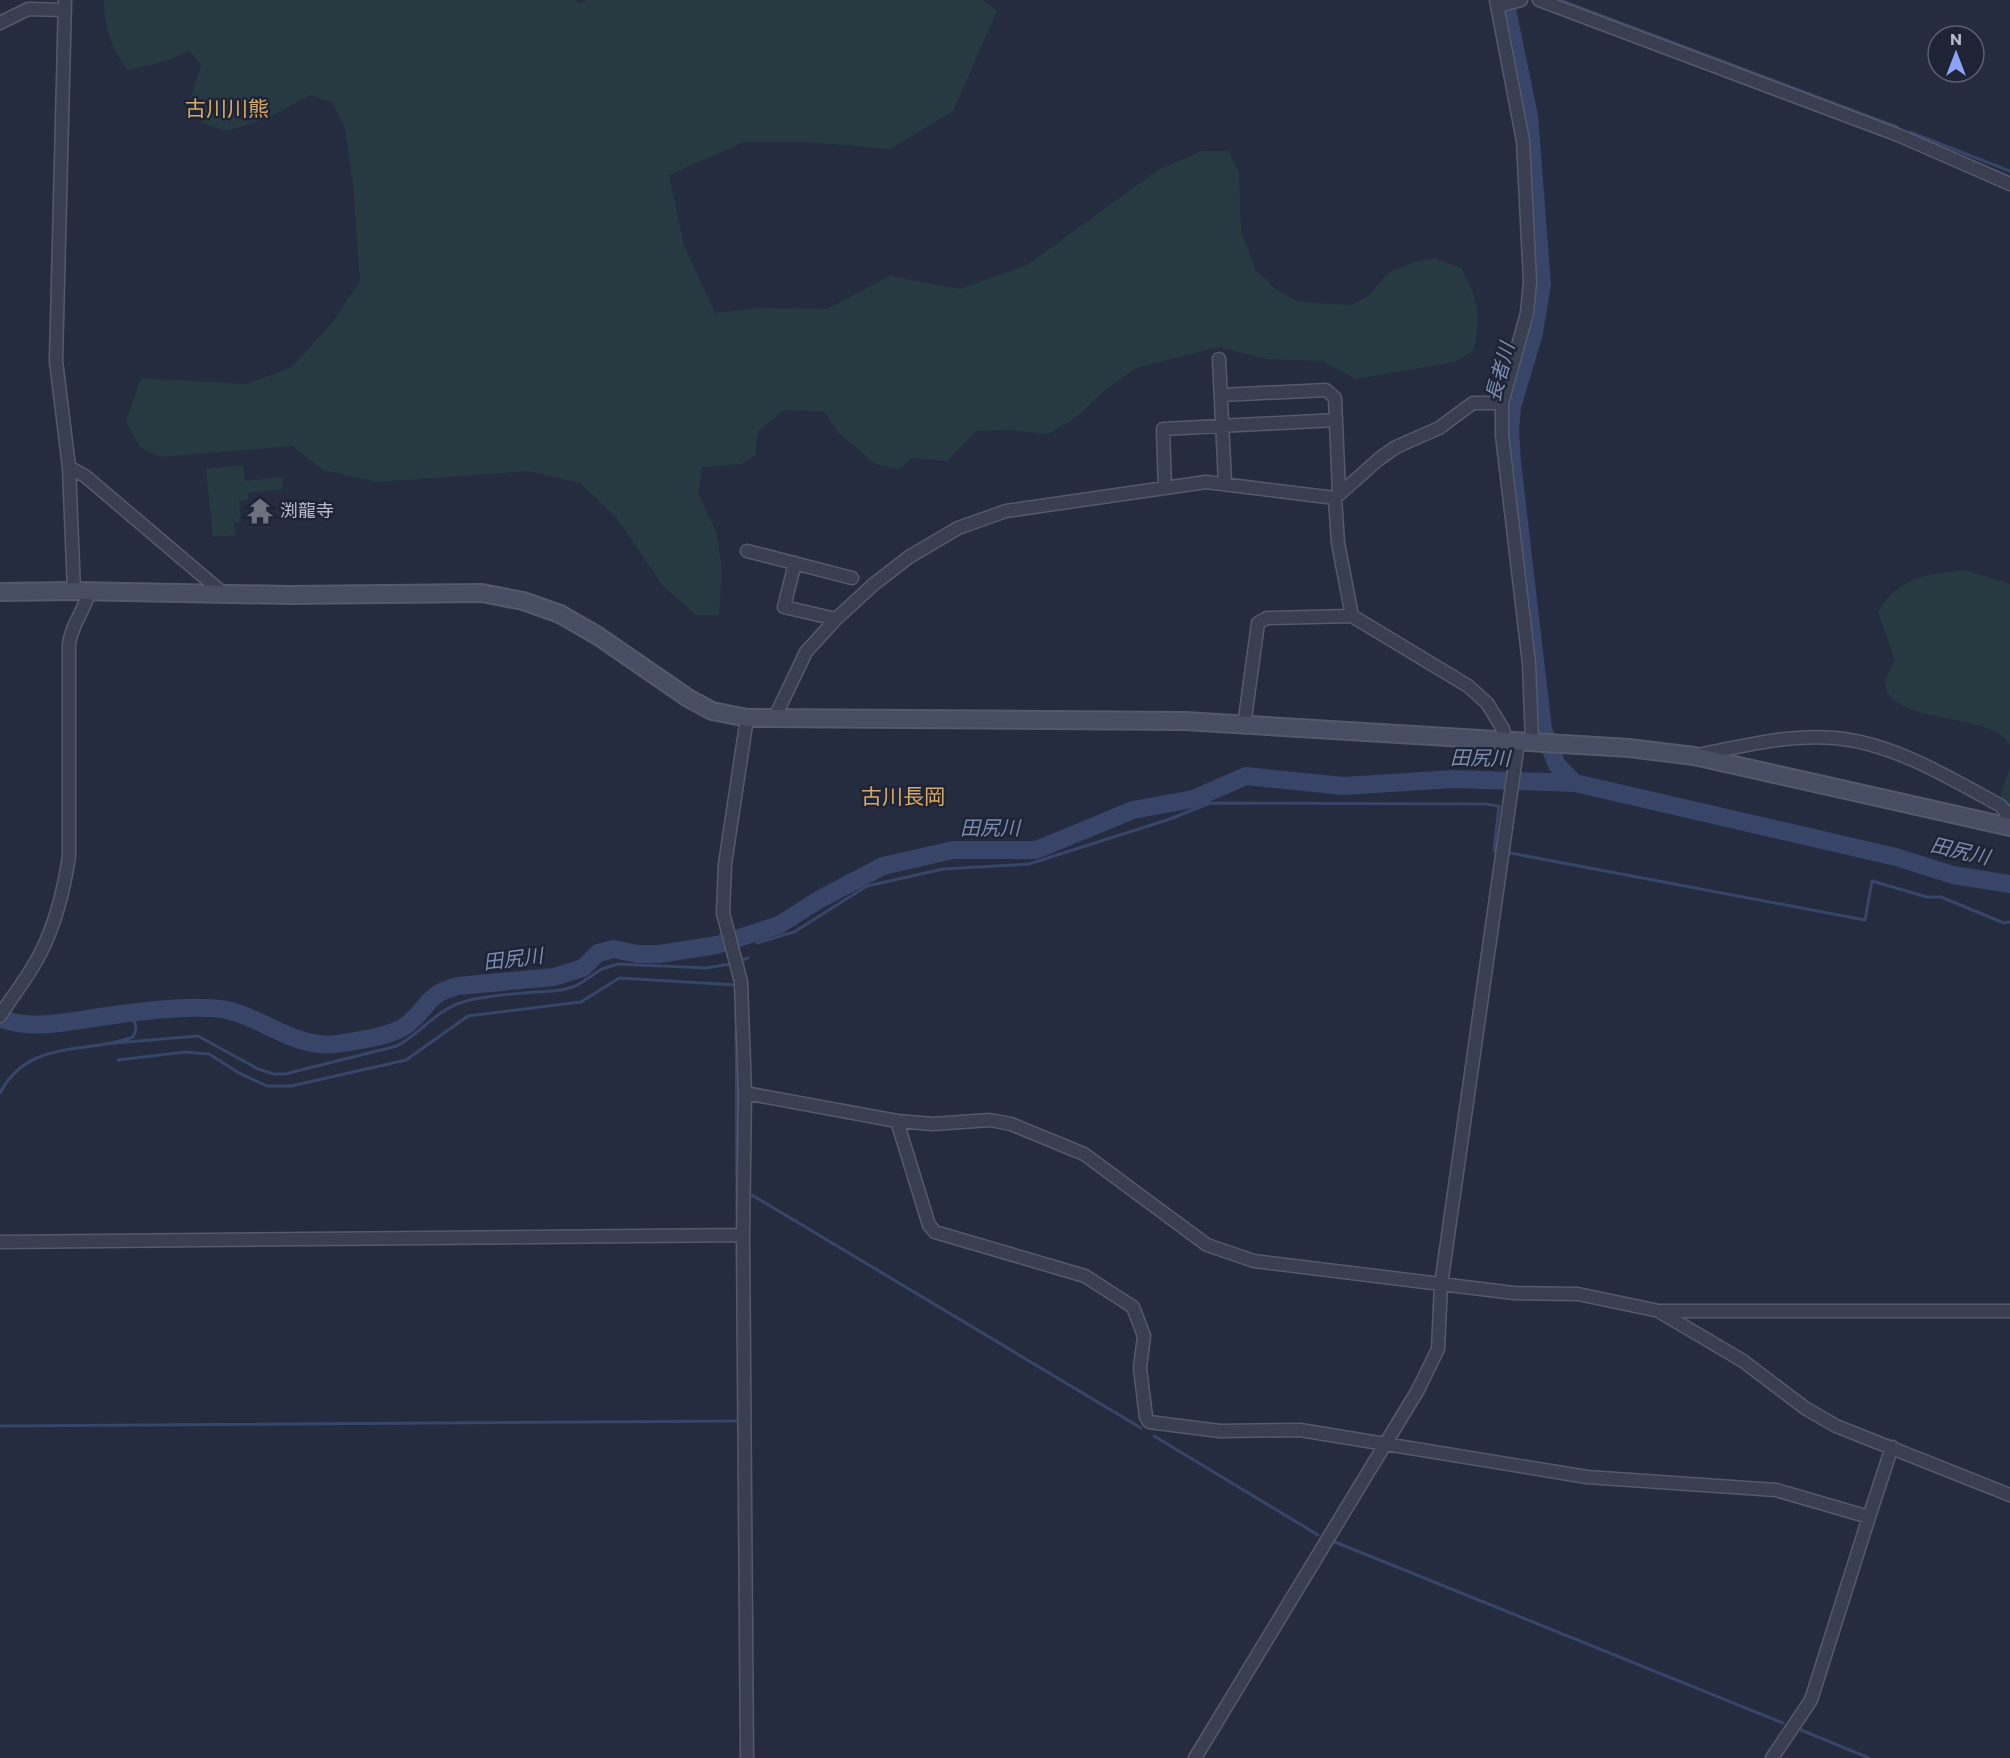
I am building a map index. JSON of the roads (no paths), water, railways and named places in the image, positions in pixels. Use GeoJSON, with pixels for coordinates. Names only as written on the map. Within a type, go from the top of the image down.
{"type":"FeatureCollection","features":[{"type":"Feature","properties":{"kind":"street"},"geometry":{"type":"LineString","coordinates":[[1539,0],[1898,135],[2010,184]]}},
{"type":"Feature","properties":{"kind":"street"},"geometry":{"type":"LineString","coordinates":[[1195,1758],[1384,1442],[1418,1390],[1438,1349],[1441,1285],[1515,769],[1530,743],[1529,663],[1503,445],[1502,403],[1527,313],[1530,282],[1523,141],[1506,3]]}},
{"type":"Feature","properties":{"kind":"street"},"geometry":{"type":"LineString","coordinates":[[0,23],[28,9],[65,5],[56,361],[81,591],[86,603],[70,631],[69,856],[64,889],[53,925],[40,955],[3,1012]]}},
{"type":"Feature","properties":{"kind":"street"},"geometry":{"type":"LineString","coordinates":[[1219,359],[1225,483]]}},
{"type":"Feature","properties":{"kind":"street"},"geometry":{"type":"LineString","coordinates":[[1221,395],[1326,390],[1335,398],[1338,543],[1352,616]]}},
{"type":"Feature","properties":{"kind":"street"},"geometry":{"type":"LineString","coordinates":[[774,719],[806,652],[836,619],[874,584],[909,557],[958,528],[1006,511],[1206,482],[1337,496],[1396,447],[1439,429],[1473,403],[1502,403]]}},
{"type":"Feature","properties":{"kind":"street"},"geometry":{"type":"LineString","coordinates":[[1165,488],[1163,429],[1336,420]]}},
{"type":"Feature","properties":{"kind":"street"},"geometry":{"type":"LineString","coordinates":[[69,467],[85,476],[224,594]]}},
{"type":"Feature","properties":{"kind":"street"},"geometry":{"type":"LineString","coordinates":[[747,552],[852,578]]}},
{"type":"Feature","properties":{"kind":"street"},"geometry":{"type":"LineString","coordinates":[[795,563],[784,607],[836,619]]}},
{"type":"Feature","properties":{"kind":"street"},"geometry":{"type":"LineString","coordinates":[[0,592],[482,593],[523,601],[560,614],[598,636],[688,698],[712,711],[747,718],[1129,720],[1629,748],[1694,756],[2008,826],[2006,812],[2001,806],[1949,778],[1860,742],[1809,737],[1743,746],[1694,756]]}},
{"type":"Feature","properties":{"kind":"street"},"geometry":{"type":"LineString","coordinates":[[1244,726],[1258,623],[1267,618],[1352,616],[1468,686],[1487,703],[1503,729],[1530,743]]}},
{"type":"Feature","properties":{"kind":"street"},"geometry":{"type":"LineString","coordinates":[[747,718],[725,864],[723,913],[741,982],[745,1093],[743,1235],[747,1758]]}},
{"type":"Feature","properties":{"kind":"street"},"geometry":{"type":"LineString","coordinates":[[745,1093],[897,1121],[933,1124],[990,1120],[1011,1124],[1071,1147],[1090,1157],[1218,1250],[1254,1261],[1514,1293],[1578,1294],[1659,1311],[2010,1311]]}},
{"type":"Feature","properties":{"kind":"street"},"geometry":{"type":"LineString","coordinates":[[897,1121],[929,1226],[935,1232],[1085,1276],[1133,1307],[1144,1336],[1140,1368],[1146,1417],[1149,1422],[1220,1431],[1300,1430],[1587,1477],[1776,1490],[1869,1517]]}},
{"type":"Feature","properties":{"kind":"street"},"geometry":{"type":"LineString","coordinates":[[0,1242],[743,1235]]}},
{"type":"Feature","properties":{"kind":"street"},"geometry":{"type":"LineString","coordinates":[[1659,1311],[1743,1361],[1805,1408],[1836,1426],[2010,1495]]}},
{"type":"Feature","properties":{"kind":"street"},"geometry":{"type":"LineString","coordinates":[[1772,1758],[1811,1700],[1892,1447]]}},
{"type":"Feature","properties":{"kind":"waterway","name":"長者川"},"geometry":{"type":"LineString","coordinates":[[1505,0],[1529,116],[1542,284],[1534,333],[1512,407],[1510,430],[1512,462],[1543,729],[1557,765],[1575,783]]}},
{"type":"Feature","properties":{"kind":"waterway"},"geometry":{"type":"LineString","coordinates":[[1560,0],[1897,127]]}},
{"type":"Feature","properties":{"kind":"waterway"},"geometry":{"type":"LineString","coordinates":[[1910,132],[2010,171]]}},
{"type":"Feature","properties":{"kind":"waterway","name":"田尻川"},"geometry":{"type":"LineString","coordinates":[[0,1018],[40,1025],[158,1010],[208,1008],[243,1015],[307,1042],[324,1044],[368,1039],[402,1028],[415,1018],[434,997],[458,986],[554,977],[583,968],[598,953],[614,949],[637,954],[659,954],[717,945],[779,925],[820,899],[883,866],[953,850],[1036,850],[1133,810],[1193,799],[1246,776],[1343,786],[1454,779],[1575,783],[1896,857],[1953,875],[2010,884]]}},
{"type":"Feature","properties":{"kind":"waterway"},"geometry":{"type":"LineString","coordinates":[[757,943],[794,932],[867,886],[943,869],[1029,864],[1170,819],[1210,803],[1485,804],[1499,806],[1494,850],[1498,851]]}},
{"type":"Feature","properties":{"kind":"waterway"},"geometry":{"type":"LineString","coordinates":[[1510,853],[1865,920],[1872,881],[1927,897],[1941,897],[2004,923],[2010,922]]}},
{"type":"Feature","properties":{"kind":"waterway"},"geometry":{"type":"LineString","coordinates":[[742,960],[748,958]]}},
{"type":"Feature","properties":{"kind":"waterway"},"geometry":{"type":"LineString","coordinates":[[103,1044],[198,1036],[258,1069],[274,1074],[285,1074],[397,1046],[441,1013],[457,1004],[494,996],[562,990],[576,986],[602,969],[618,964],[706,968],[731,964]]}},
{"type":"Feature","properties":{"kind":"waterway"},"geometry":{"type":"LineString","coordinates":[[118,1060],[185,1052],[209,1054],[239,1073],[267,1086],[291,1086],[406,1060],[468,1016],[581,1002],[619,978],[736,985],[736,987]]}},
{"type":"Feature","properties":{"kind":"waterway"},"geometry":{"type":"LineString","coordinates":[[736,1009],[737,1212]]}},
{"type":"Feature","properties":{"kind":"waterway"},"geometry":{"type":"LineString","coordinates":[[0,1093],[12,1076],[26,1064],[42,1056],[133,1037],[136,1029],[133,1012]]}},
{"type":"Feature","properties":{"kind":"waterway"},"geometry":{"type":"LineString","coordinates":[[752,1195],[1141,1428]]}},
{"type":"Feature","properties":{"kind":"waterway"},"geometry":{"type":"LineString","coordinates":[[0,1426],[741,1421]]}},
{"type":"Feature","properties":{"kind":"waterway"},"geometry":{"type":"LineString","coordinates":[[1154,1436],[1318,1535]]}},
{"type":"Feature","properties":{"kind":"waterway"},"geometry":{"type":"LineString","coordinates":[[1335,1542],[1783,1723]]}},
{"type":"Feature","properties":{"kind":"waterway"},"geometry":{"type":"LineString","coordinates":[[1801,1730],[1869,1758]]}},
{"type":"Feature","properties":{"kind":"place","name":"渕龍寺"},"geometry":{"type":"Point","coordinates":[260,511]}},
{"type":"Feature","properties":{"kind":"district","name":"古川川熊"},"geometry":{"type":"Point","coordinates":[227,109]}},
{"type":"Feature","properties":{"kind":"district","name":"古川長岡"},"geometry":{"type":"Point","coordinates":[903,797]}}]}
